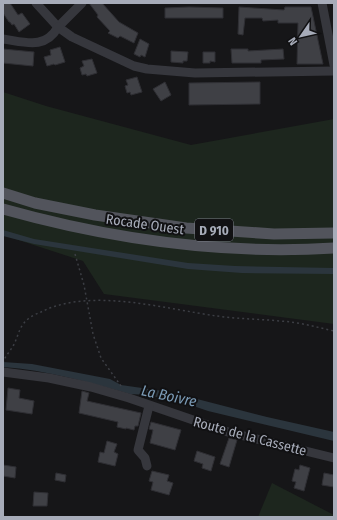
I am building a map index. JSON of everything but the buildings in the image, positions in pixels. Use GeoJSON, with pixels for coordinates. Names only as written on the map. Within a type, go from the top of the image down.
{"type":"FeatureCollection","features":[{"type":"Feature","properties":{"kind":"main road","name":"Rocade Ouest"},"geometry":{"type":"LineString","coordinates":[[3,193],[34,203],[95,215],[186,228],[274,234],[334,233]]}},
{"type":"Feature","properties":{"kind":"main road","name":"Rocade Ouest"},"geometry":{"type":"LineString","coordinates":[[3,209],[66,226],[105,234],[175,244],[253,249],[334,248]]}},
{"type":"Feature","properties":{"kind":"street"},"geometry":{"type":"LineString","coordinates":[[36,3],[58,27],[72,37],[134,66],[147,70],[194,73],[334,71]]}},
{"type":"Feature","properties":{"kind":"street"},"geometry":{"type":"LineString","coordinates":[[3,39],[35,43],[51,37],[58,27],[82,3]]}},
{"type":"Feature","properties":{"kind":"street"},"geometry":{"type":"LineString","coordinates":[[322,3],[334,65]]}},
{"type":"Feature","properties":{"kind":"street","name":"Route de la Cassette"},"geometry":{"type":"LineString","coordinates":[[3,372],[43,377],[91,387],[228,432],[334,458]]}},
{"type":"Feature","properties":{"kind":"street"},"geometry":{"type":"LineString","coordinates":[[147,466],[145,458],[138,450],[150,406]]}},
{"type":"Feature","properties":{"kind":"path"},"geometry":{"type":"LineString","coordinates":[[75,254],[84,285],[93,334],[102,358],[119,382]]}},
{"type":"Feature","properties":{"kind":"path"},"geometry":{"type":"LineString","coordinates":[[3,365],[4,358],[15,342],[25,321],[51,307],[68,302],[86,300],[119,301],[218,316],[281,321],[311,325],[334,331]]}},
{"type":"Feature","properties":{"kind":"shaded area"},"geometry":{"type":"Polygon","coordinates":[[[3,92],[46,106],[191,145],[334,119],[334,324],[104,294],[83,261],[3,235],[3,92]]]}},
{"type":"Feature","properties":{"kind":"shaded area"},"geometry":{"type":"Polygon","coordinates":[[[272,483],[334,515],[334,517],[258,517],[272,483]]]}},
{"type":"Feature","properties":{"kind":"water"},"geometry":{"type":"Polygon","coordinates":[[[3,230],[34,239],[188,263],[235,266],[334,268],[334,274],[242,273],[188,269],[34,244],[3,236],[3,230]]]}},
{"type":"Feature","properties":{"kind":"water","name":"La Boivre"},"geometry":{"type":"Polygon","coordinates":[[[3,362],[32,364],[110,379],[121,385],[170,392],[267,417],[334,432],[334,441],[208,411],[173,399],[130,394],[51,374],[3,367],[3,362]]]}}]}
